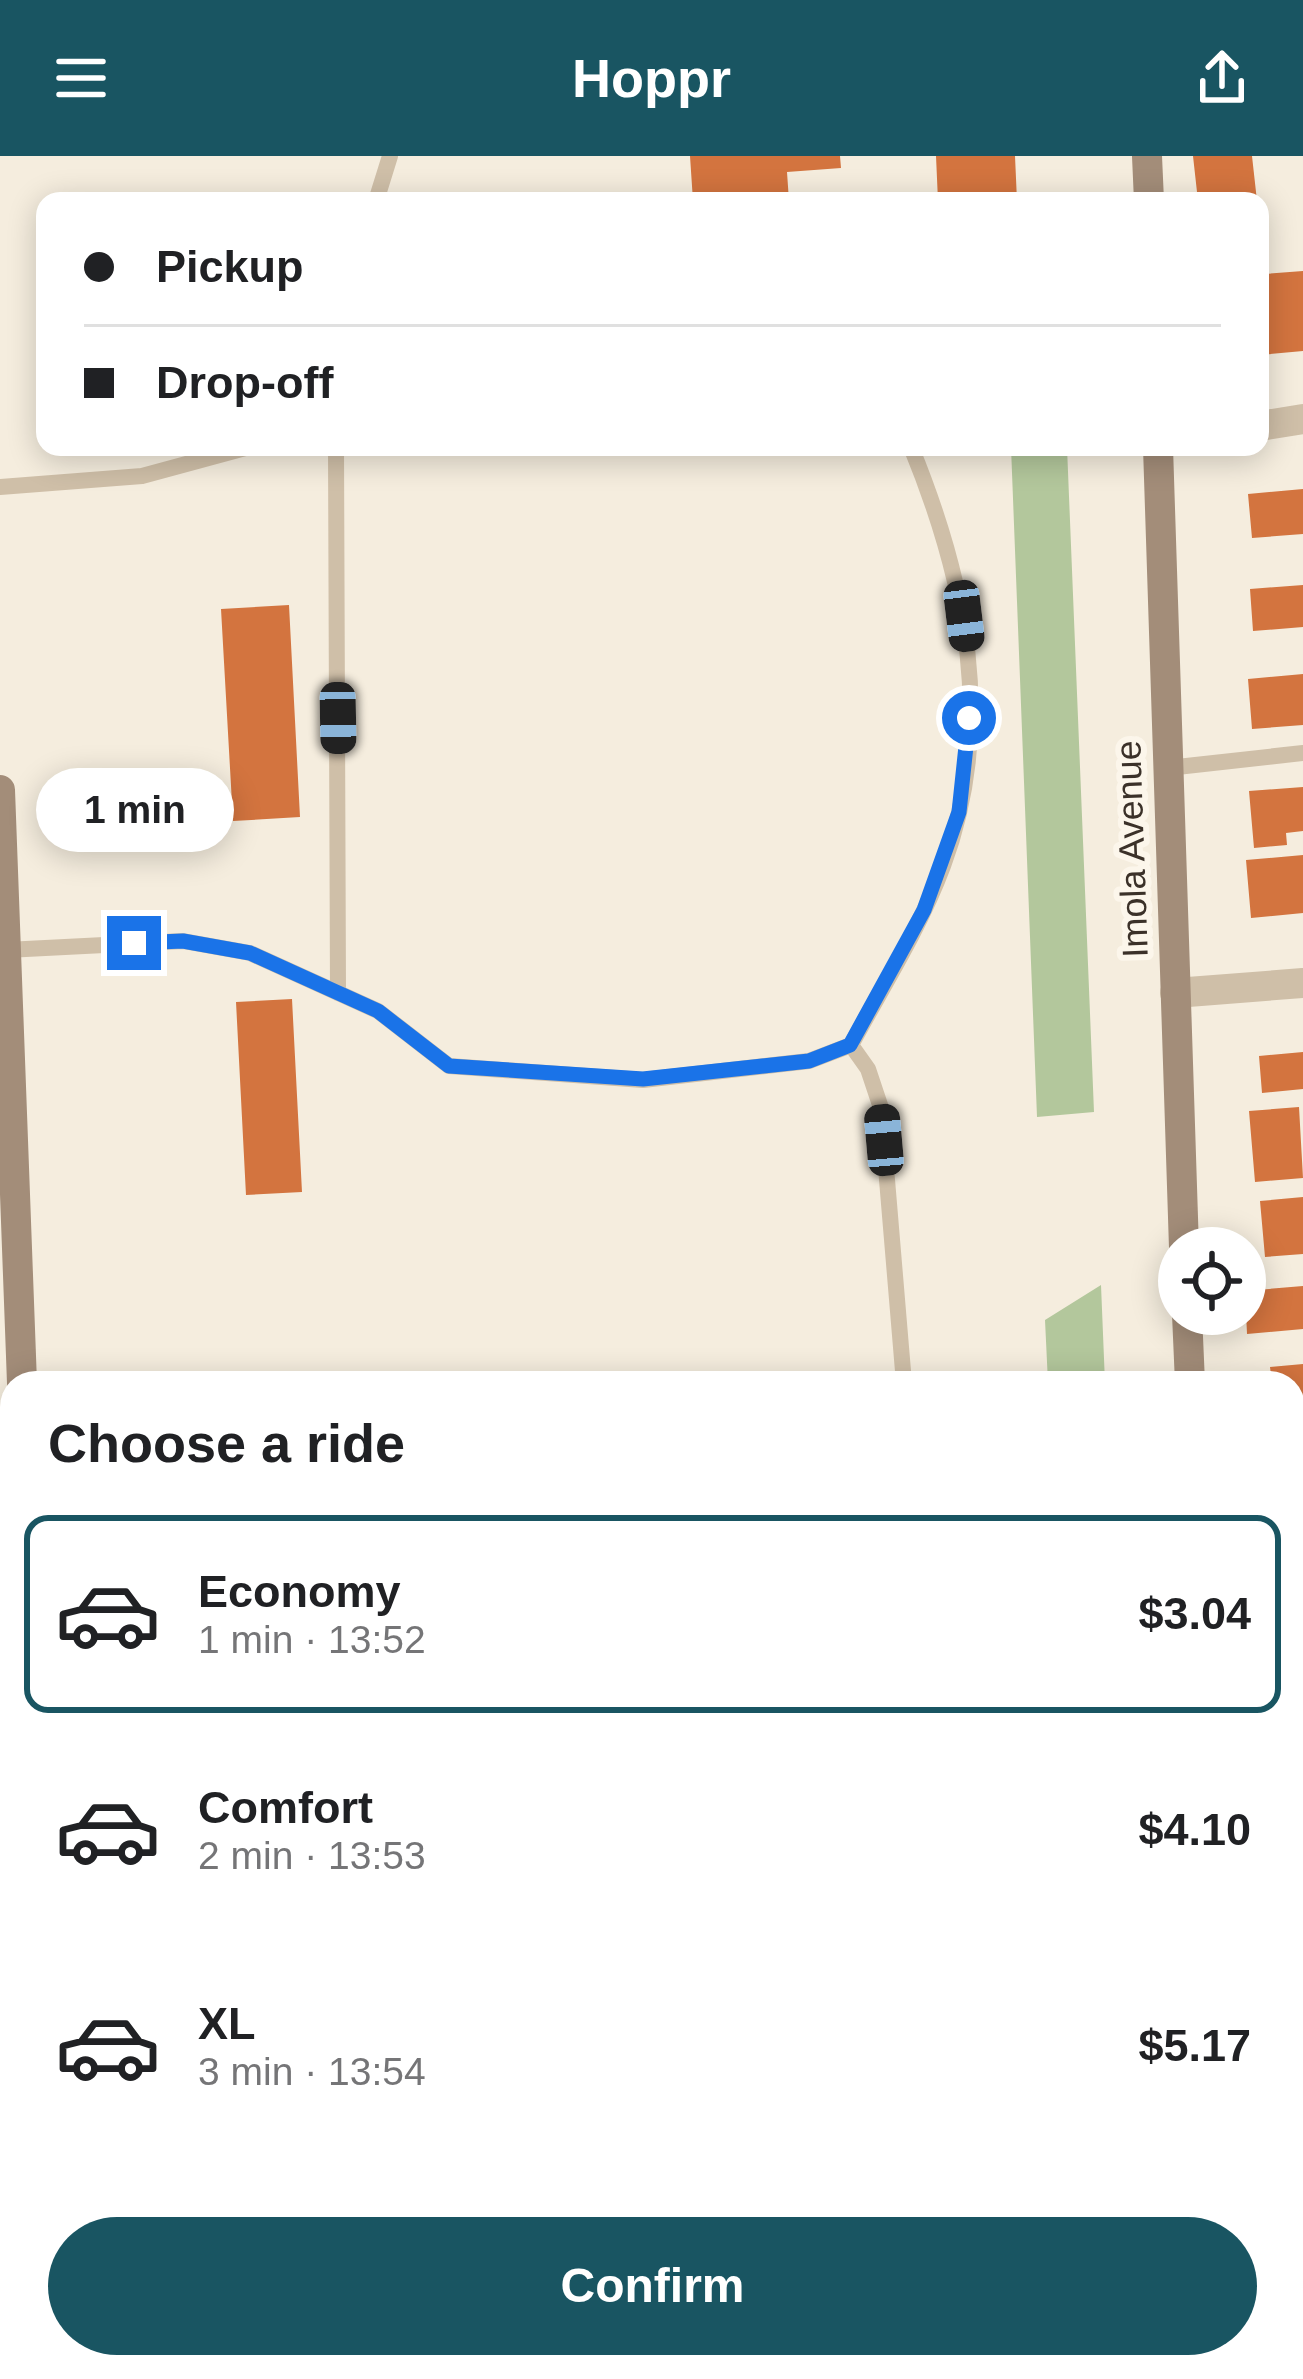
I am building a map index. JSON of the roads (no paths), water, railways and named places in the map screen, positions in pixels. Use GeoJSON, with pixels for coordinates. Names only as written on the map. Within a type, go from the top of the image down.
{"type":"FeatureCollection","features":[{"type":"Feature","properties":{"kind":"street"},"geometry":{"type":"LineString","coordinates":[[1147,156],[1149,192]]}},
{"type":"Feature","properties":{"kind":"street"},"geometry":{"type":"LineString","coordinates":[[1269,425],[1303,419]]}},
{"type":"Feature","properties":{"kind":"street","name":"Imola Avenue"},"geometry":{"type":"LineString","coordinates":[[1158,456],[1183,1227]]}},
{"type":"Feature","properties":{"kind":"street"},"geometry":{"type":"LineString","coordinates":[[0,790],[22,1371]]}},
{"type":"Feature","properties":{"kind":"street"},"geometry":{"type":"LineString","coordinates":[[1175,993],[1303,983]]}},
{"type":"Feature","properties":{"kind":"street"},"geometry":{"type":"LineString","coordinates":[[1188,1335],[1189,1371]]}},
{"type":"Feature","properties":{"kind":"lane"},"geometry":{"type":"LineString","coordinates":[[379,192],[390,156]]}},
{"type":"Feature","properties":{"kind":"lane"},"geometry":{"type":"LineString","coordinates":[[0,487],[142,476],[216,456]]}},
{"type":"Feature","properties":{"kind":"lane"},"geometry":{"type":"LineString","coordinates":[[336,456],[338,993]]}},
{"type":"Feature","properties":{"kind":"lane"},"geometry":{"type":"LineString","coordinates":[[6,950],[183,941],[250,953],[378,1011],[449,1066],[547,1076],[690,1076],[809,1061],[850,1045],[944,864],[959,812],[968,744],[970,693],[961,586],[914,456]]}},
{"type":"Feature","properties":{"kind":"lane"},"geometry":{"type":"LineString","coordinates":[[1168,767],[1303,753]]}},
{"type":"Feature","properties":{"kind":"lane"},"geometry":{"type":"LineString","coordinates":[[850,1045],[868,1069],[881,1108],[903,1371]]}}]}
